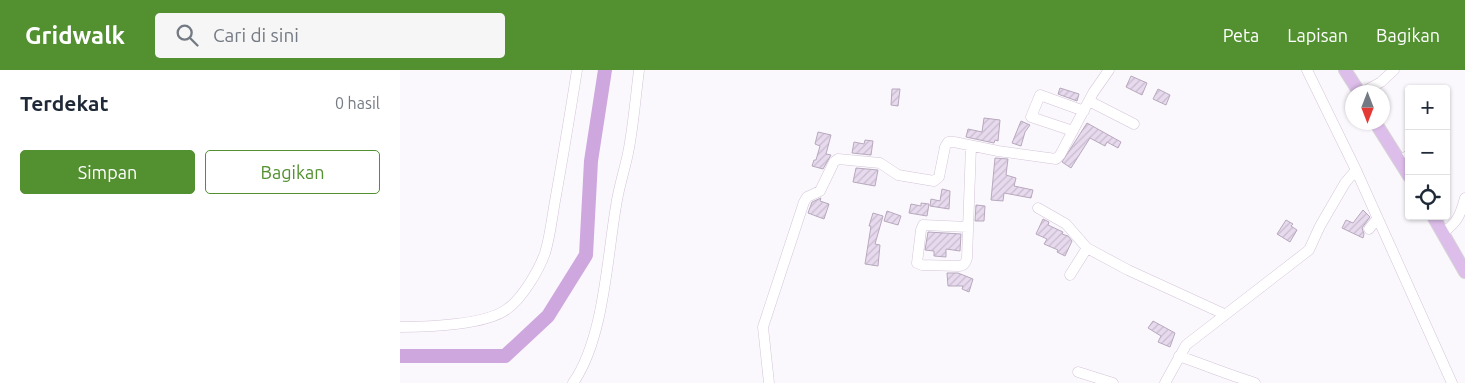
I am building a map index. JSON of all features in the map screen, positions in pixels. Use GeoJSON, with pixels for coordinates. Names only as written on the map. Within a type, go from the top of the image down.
{"type":"FeatureCollection","features":[{"type":"Feature","properties":{"kind":"main road"},"geometry":{"type":"LineString","coordinates":[[1345,70],[1355,85]]}},
{"type":"Feature","properties":{"kind":"main road"},"geometry":{"type":"LineString","coordinates":[[1381,130],[1404,158],[1409,175]]}},
{"type":"Feature","properties":{"kind":"main road"},"geometry":{"type":"LineString","coordinates":[[1435,220],[1465,272]]}},
{"type":"Feature","properties":{"kind":"street"},"geometry":{"type":"LineString","coordinates":[[400,327],[446,324],[491,318],[508,309],[531,280],[545,253],[577,70]]}},
{"type":"Feature","properties":{"kind":"street"},"geometry":{"type":"LineString","coordinates":[[573,383],[590,348],[599,314],[616,205],[630,143],[639,70]]}},
{"type":"Feature","properties":{"kind":"street"},"geometry":{"type":"LineString","coordinates":[[769,383],[763,327],[804,202],[807,197],[820,191],[834,162],[838,158],[880,163],[898,175],[934,181],[939,177],[947,143],[954,142],[1053,159],[1060,155],[1089,101],[1109,70]]}},
{"type":"Feature","properties":{"kind":"street"},"geometry":{"type":"LineString","coordinates":[[1306,70],[1356,170],[1452,383]]}},
{"type":"Feature","properties":{"kind":"street"},"geometry":{"type":"LineString","coordinates":[[1376,85],[1394,70]]}},
{"type":"Feature","properties":{"kind":"street"},"geometry":{"type":"LineString","coordinates":[[1073,131],[1031,117],[1040,95],[1084,111]]}},
{"type":"Feature","properties":{"kind":"street"},"geometry":{"type":"LineString","coordinates":[[1089,101],[1134,124]]}},
{"type":"Feature","properties":{"kind":"street"},"geometry":{"type":"LineString","coordinates":[[968,227],[923,225],[920,230],[917,263],[959,266],[963,265],[967,258],[971,146]]}},
{"type":"Feature","properties":{"kind":"street"},"geometry":{"type":"LineString","coordinates":[[1164,383],[1186,345],[1310,250],[1320,226],[1345,183],[1356,170]]}},
{"type":"Feature","properties":{"kind":"street"},"geometry":{"type":"LineString","coordinates":[[1443,233],[1455,224],[1460,216],[1465,198]]}},
{"type":"Feature","properties":{"kind":"street"},"geometry":{"type":"LineString","coordinates":[[1038,208],[1066,224],[1087,248],[1128,270],[1224,314]]}},
{"type":"Feature","properties":{"kind":"street"},"geometry":{"type":"LineString","coordinates":[[1369,229],[1377,218]]}},
{"type":"Feature","properties":{"kind":"street"},"geometry":{"type":"LineString","coordinates":[[1070,274],[1087,248]]}},
{"type":"Feature","properties":{"kind":"street"},"geometry":{"type":"LineString","coordinates":[[1179,356],[1255,383]]}},
{"type":"Feature","properties":{"kind":"street"},"geometry":{"type":"LineString","coordinates":[[1078,372],[1113,383]]}},
{"type":"Feature","properties":{"kind":"building"},"geometry":{"type":"Polygon","coordinates":[[[1131,76],[1147,83],[1142,95],[1126,87],[1131,76]]]}},
{"type":"Feature","properties":{"kind":"building"},"geometry":{"type":"Polygon","coordinates":[[[1060,88],[1079,94],[1077,101],[1058,94],[1060,88]]]}},
{"type":"Feature","properties":{"kind":"building"},"geometry":{"type":"Polygon","coordinates":[[[892,89],[900,89],[898,106],[891,105],[892,89]]]}},
{"type":"Feature","properties":{"kind":"building"},"geometry":{"type":"Polygon","coordinates":[[[1158,89],[1170,95],[1166,105],[1153,99],[1158,89]]]}},
{"type":"Feature","properties":{"kind":"building"},"geometry":{"type":"Polygon","coordinates":[[[984,118],[1000,120],[998,141],[995,140],[994,143],[966,137],[968,129],[982,132],[984,118]]]}},
{"type":"Feature","properties":{"kind":"building"},"geometry":{"type":"Polygon","coordinates":[[[1021,121],[1030,125],[1025,132],[1021,146],[1012,143],[1021,121]]]}},
{"type":"Feature","properties":{"kind":"building"},"geometry":{"type":"Polygon","coordinates":[[[1087,123],[1121,142],[1118,148],[1107,142],[1105,146],[1090,138],[1071,168],[1062,162],[1087,123]]]}},
{"type":"Feature","properties":{"kind":"building"},"geometry":{"type":"Polygon","coordinates":[[[818,132],[831,135],[826,154],[831,155],[823,169],[812,166],[820,146],[815,144],[818,132]]]}},
{"type":"Feature","properties":{"kind":"building"},"geometry":{"type":"Polygon","coordinates":[[[865,140],[873,141],[871,155],[852,153],[854,142],[864,144],[865,140]]]}},
{"type":"Feature","properties":{"kind":"building"},"geometry":{"type":"Polygon","coordinates":[[[995,158],[1008,159],[1006,175],[1016,178],[1014,186],[1033,190],[1031,198],[1004,193],[1003,201],[991,200],[995,158]]]}},
{"type":"Feature","properties":{"kind":"building"},"geometry":{"type":"Polygon","coordinates":[[[856,168],[878,170],[875,186],[853,182],[856,168]]]}},
{"type":"Feature","properties":{"kind":"building"},"geometry":{"type":"Polygon","coordinates":[[[942,189],[950,191],[949,209],[930,206],[931,199],[940,201],[942,189]]]}},
{"type":"Feature","properties":{"kind":"building"},"geometry":{"type":"Polygon","coordinates":[[[821,198],[820,201],[829,204],[824,219],[808,213],[812,202],[821,198]]]}},
{"type":"Feature","properties":{"kind":"building"},"geometry":{"type":"Polygon","coordinates":[[[921,203],[929,204],[927,216],[909,213],[911,204],[921,206],[921,203]]]}},
{"type":"Feature","properties":{"kind":"building"},"geometry":{"type":"Polygon","coordinates":[[[976,205],[985,206],[984,221],[975,221],[976,205]]]}},
{"type":"Feature","properties":{"kind":"building"},"geometry":{"type":"Polygon","coordinates":[[[1363,210],[1370,217],[1362,228],[1363,238],[1342,228],[1346,220],[1353,223],[1363,210]]]}},
{"type":"Feature","properties":{"kind":"building"},"geometry":{"type":"Polygon","coordinates":[[[887,211],[901,216],[898,225],[884,221],[887,211]]]}},
{"type":"Feature","properties":{"kind":"building"},"geometry":{"type":"Polygon","coordinates":[[[873,213],[883,216],[875,244],[880,245],[878,266],[865,264],[871,226],[869,226],[873,213]]]}},
{"type":"Feature","properties":{"kind":"building"},"geometry":{"type":"Polygon","coordinates":[[[1043,219],[1049,222],[1048,225],[1063,232],[1062,234],[1068,236],[1072,241],[1065,256],[1057,252],[1058,250],[1044,244],[1047,239],[1036,234],[1043,219]]]}},
{"type":"Feature","properties":{"kind":"building"},"geometry":{"type":"Polygon","coordinates":[[[1286,220],[1293,224],[1291,226],[1297,230],[1290,242],[1277,234],[1286,220]]]}},
{"type":"Feature","properties":{"kind":"building"},"geometry":{"type":"Polygon","coordinates":[[[928,232],[961,234],[960,251],[946,249],[946,257],[934,256],[934,251],[925,250],[928,232]]]}},
{"type":"Feature","properties":{"kind":"building"},"geometry":{"type":"Polygon","coordinates":[[[947,273],[958,273],[973,279],[969,292],[962,289],[963,286],[948,286],[947,273]]]}},
{"type":"Feature","properties":{"kind":"building"},"geometry":{"type":"Polygon","coordinates":[[[1153,321],[1175,333],[1170,347],[1158,342],[1161,336],[1148,328],[1153,321]]]}},
{"type":"Feature","properties":{"kind":"waterway"},"geometry":{"type":"LineString","coordinates":[[400,356],[505,356],[548,316],[586,255],[591,161],[605,70]]}}]}
